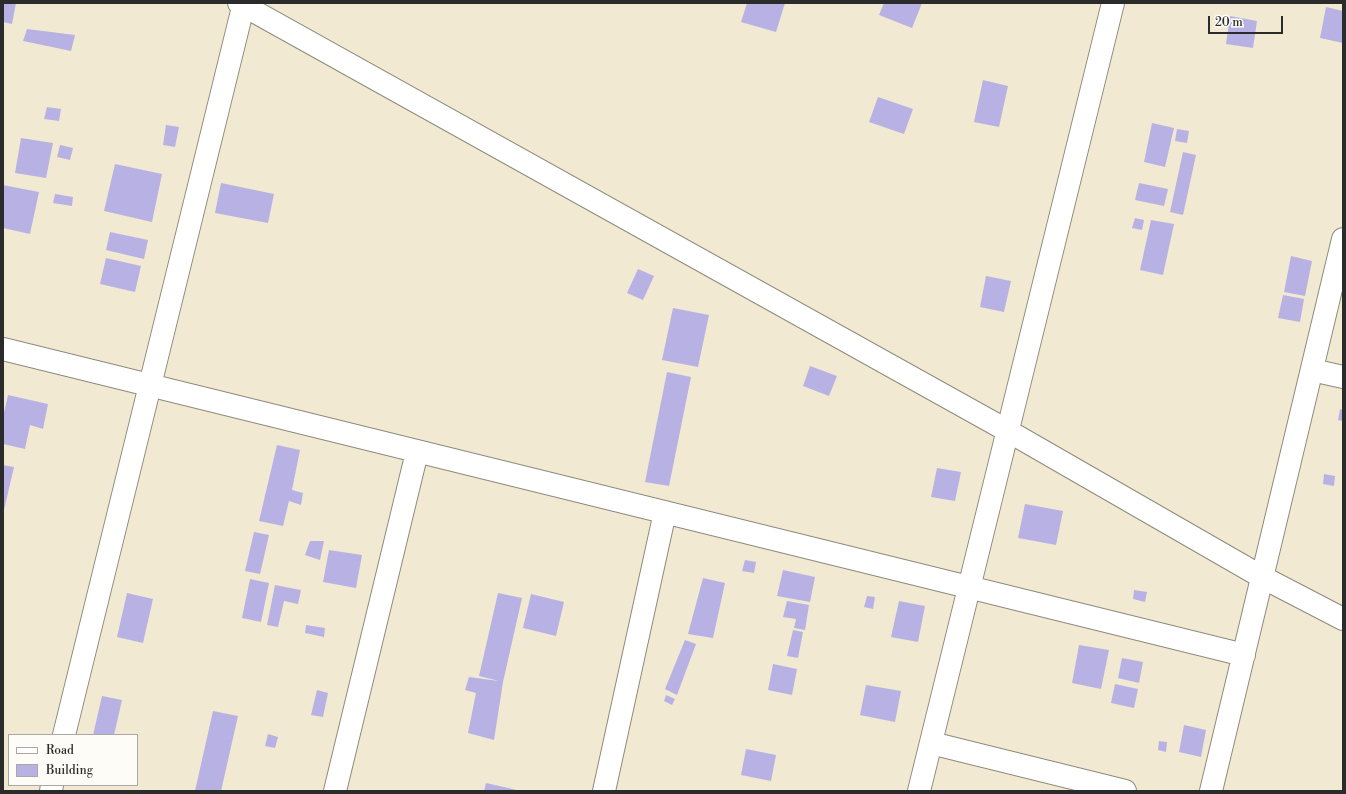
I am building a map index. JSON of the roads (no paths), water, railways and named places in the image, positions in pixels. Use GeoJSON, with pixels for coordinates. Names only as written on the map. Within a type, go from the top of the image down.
{"type":"FeatureCollection","features":[{"type":"Feature","properties":{"kind":"street"},"geometry":{"type":"LineString","coordinates":[[919,791],[1113,3]]}},
{"type":"Feature","properties":{"kind":"street"},"geometry":{"type":"LineString","coordinates":[[64,734],[242,4],[1008,431],[1262,577],[1343,620]]}},
{"type":"Feature","properties":{"kind":"street"},"geometry":{"type":"LineString","coordinates":[[1211,791],[1343,239]]}},
{"type":"Feature","properties":{"kind":"street"},"geometry":{"type":"LineString","coordinates":[[3,350],[1244,655]]}},
{"type":"Feature","properties":{"kind":"street"},"geometry":{"type":"LineString","coordinates":[[1312,370],[1343,377]]}},
{"type":"Feature","properties":{"kind":"street"},"geometry":{"type":"LineString","coordinates":[[335,791],[417,452]]}},
{"type":"Feature","properties":{"kind":"street"},"geometry":{"type":"LineString","coordinates":[[604,791],[665,512]]}},
{"type":"Feature","properties":{"kind":"street"},"geometry":{"type":"LineString","coordinates":[[931,743],[1125,791]]}}]}
